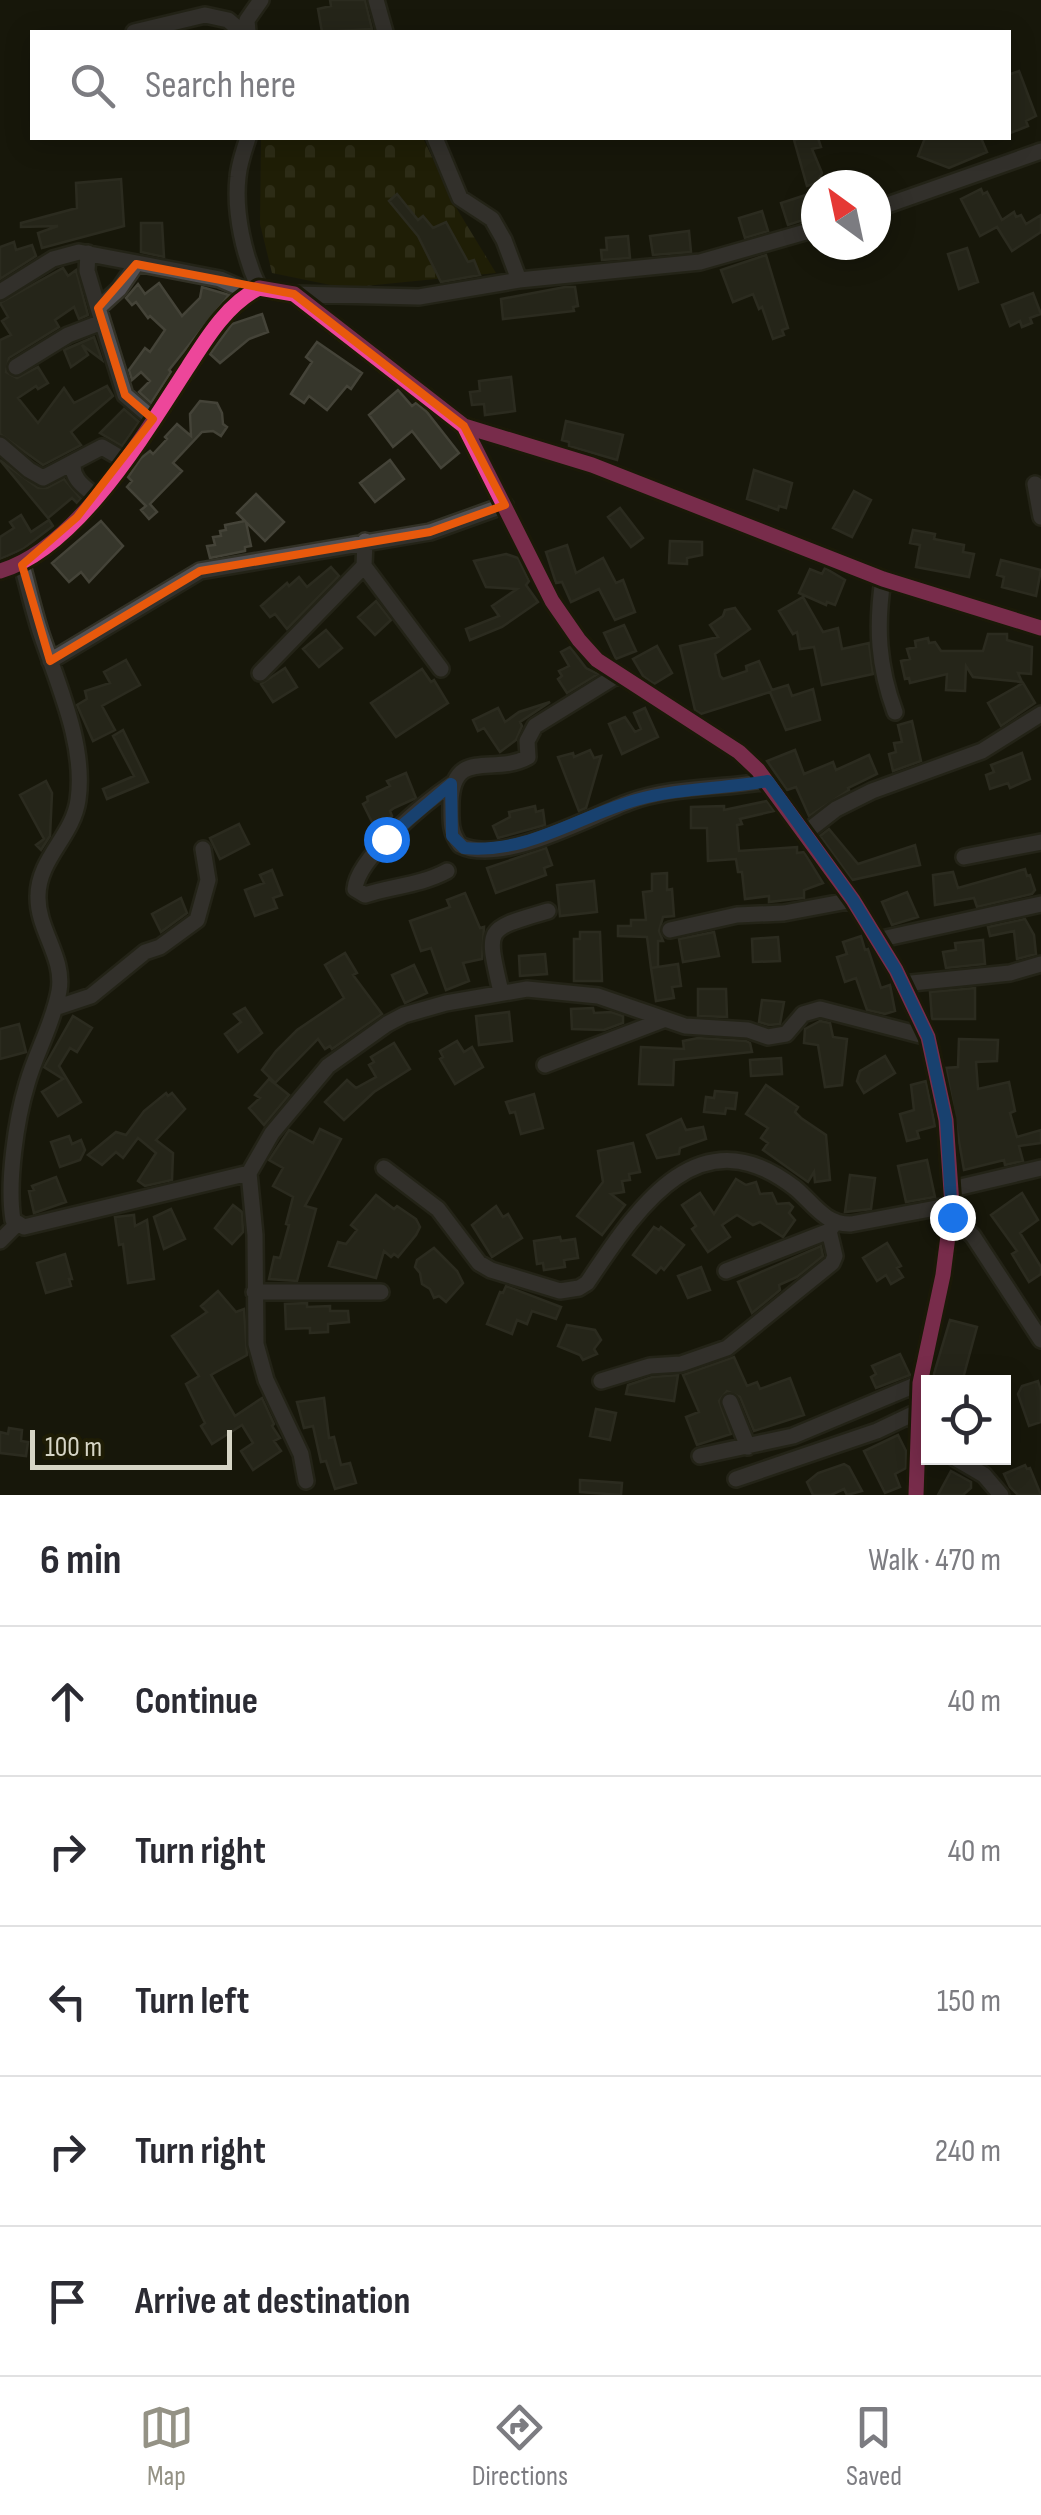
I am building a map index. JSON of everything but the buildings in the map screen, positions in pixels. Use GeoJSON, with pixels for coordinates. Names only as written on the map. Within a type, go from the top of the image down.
{"type":"FeatureCollection","features":[{"type":"Feature","properties":{"kind":"street"},"geometry":{"type":"LineString","coordinates":[[376,0],[384,30]]}},
{"type":"Feature","properties":{"kind":"street"},"geometry":{"type":"LineString","coordinates":[[245,30],[246,20],[257,3]]}},
{"type":"Feature","properties":{"kind":"street"},"geometry":{"type":"LineString","coordinates":[[142,30],[205,15],[228,20],[242,30]]}},
{"type":"Feature","properties":{"kind":"street"},"geometry":{"type":"LineString","coordinates":[[248,140],[238,178],[239,204],[254,290]]}},
{"type":"Feature","properties":{"kind":"street"},"geometry":{"type":"LineString","coordinates":[[436,140],[460,198],[492,219],[519,280]]}},
{"type":"Feature","properties":{"kind":"street"},"geometry":{"type":"LineString","coordinates":[[891,204],[1041,151]]}},
{"type":"Feature","properties":{"kind":"street"},"geometry":{"type":"LineString","coordinates":[[0,292],[70,252],[220,279],[254,290],[408,298],[519,280],[700,262],[801,233]]}},
{"type":"Feature","properties":{"kind":"street"},"geometry":{"type":"LineString","coordinates":[[88,253],[87,270],[125,394],[153,419]]}},
{"type":"Feature","properties":{"kind":"street"},"geometry":{"type":"LineString","coordinates":[[16,367],[100,315],[136,264]]}},
{"type":"Feature","properties":{"kind":"street"},"geometry":{"type":"LineString","coordinates":[[0,571],[22,565],[53,543],[96,496],[126,461],[210,333],[254,290]]}},
{"type":"Feature","properties":{"kind":"street"},"geometry":{"type":"LineString","coordinates":[[294,294],[464,426],[592,466],[882,579],[1041,628]]}},
{"type":"Feature","properties":{"kind":"street"},"geometry":{"type":"LineString","coordinates":[[464,426],[552,601],[579,640],[597,660],[738,752],[768,781],[853,900],[928,1037],[946,1120],[952,1204],[920,1383],[921,1426]]}},
{"type":"Feature","properties":{"kind":"street"},"geometry":{"type":"LineString","coordinates":[[0,445],[43,478],[102,447],[126,461]]}},
{"type":"Feature","properties":{"kind":"street"},"geometry":{"type":"LineString","coordinates":[[73,464],[72,472],[78,482],[96,496]]}},
{"type":"Feature","properties":{"kind":"street"},"geometry":{"type":"LineString","coordinates":[[1035,484],[1041,517]]}},
{"type":"Feature","properties":{"kind":"street"},"geometry":{"type":"LineString","coordinates":[[50,661],[200,571],[430,532],[505,505]]}},
{"type":"Feature","properties":{"kind":"street"},"geometry":{"type":"LineString","coordinates":[[365,542],[364,566],[441,669]]}},
{"type":"Feature","properties":{"kind":"street"},"geometry":{"type":"LineString","coordinates":[[22,565],[81,773],[76,815],[39,882],[37,900],[43,931],[54,951],[60,979],[55,1008],[27,1084],[19,1122],[11,1203],[14,1220],[24,1227],[249,1173]]}},
{"type":"Feature","properties":{"kind":"street"},"geometry":{"type":"LineString","coordinates":[[260,673],[364,566]]}},
{"type":"Feature","properties":{"kind":"street"},"geometry":{"type":"LineString","coordinates":[[882,579],[878,647],[882,677],[895,712]]}},
{"type":"Feature","properties":{"kind":"street"},"geometry":{"type":"LineString","coordinates":[[446,872],[429,881],[394,885],[365,896],[356,890],[357,877],[375,850],[452,784],[457,774],[468,767],[528,757],[528,741],[534,726],[619,674]]}},
{"type":"Feature","properties":{"kind":"street"},"geometry":{"type":"LineString","coordinates":[[805,833],[836,809],[872,790],[982,750],[1041,714]]}},
{"type":"Feature","properties":{"kind":"street"},"geometry":{"type":"LineString","coordinates":[[452,784],[452,836],[464,848],[497,849],[544,838],[639,799],[768,781]]}},
{"type":"Feature","properties":{"kind":"street"},"geometry":{"type":"LineString","coordinates":[[964,857],[1041,842]]}},
{"type":"Feature","properties":{"kind":"street"},"geometry":{"type":"LineString","coordinates":[[55,1008],[91,996],[145,952],[160,947],[198,920],[208,880],[204,849]]}},
{"type":"Feature","properties":{"kind":"street"},"geometry":{"type":"LineString","coordinates":[[670,930],[736,915],[784,913],[853,900]]}},
{"type":"Feature","properties":{"kind":"street"},"geometry":{"type":"LineString","coordinates":[[877,940],[1041,904]]}},
{"type":"Feature","properties":{"kind":"street"},"geometry":{"type":"LineString","coordinates":[[502,992],[491,949],[492,934],[501,925],[548,911]]}},
{"type":"Feature","properties":{"kind":"street"},"geometry":{"type":"LineString","coordinates":[[902,984],[1010,973],[1041,964]]}},
{"type":"Feature","properties":{"kind":"street"},"geometry":{"type":"LineString","coordinates":[[306,1481],[301,1454],[266,1380],[256,1344],[255,1235],[249,1173],[272,1133],[328,1066],[372,1034],[404,1015],[502,992],[545,989],[604,997],[663,1020],[702,1028],[748,1030],[780,1037],[804,1014],[820,1009],[928,1037]]}},
{"type":"Feature","properties":{"kind":"street"},"geometry":{"type":"LineString","coordinates":[[546,1064],[663,1020]]}},
{"type":"Feature","properties":{"kind":"street"},"geometry":{"type":"LineString","coordinates":[[384,1168],[438,1209],[479,1263],[560,1291],[587,1283],[634,1215],[659,1191],[688,1171],[719,1159],[738,1158],[781,1177],[832,1227],[836,1256],[832,1263],[739,1341],[698,1359],[629,1370],[600,1382]]}},
{"type":"Feature","properties":{"kind":"street"},"geometry":{"type":"LineString","coordinates":[[726,1271],[832,1227],[952,1204],[1041,1168]]}},
{"type":"Feature","properties":{"kind":"street"},"geometry":{"type":"LineString","coordinates":[[952,1204],[1041,1340]]}},
{"type":"Feature","properties":{"kind":"street"},"geometry":{"type":"LineString","coordinates":[[0,1241],[18,1224]]}},
{"type":"Feature","properties":{"kind":"street"},"geometry":{"type":"LineString","coordinates":[[254,1292],[381,1292]]}},
{"type":"Feature","properties":{"kind":"street"},"geometry":{"type":"LineString","coordinates":[[700,1456],[793,1436],[920,1383]]}},
{"type":"Feature","properties":{"kind":"street"},"geometry":{"type":"LineString","coordinates":[[730,1402],[748,1447]]}},
{"type":"Feature","properties":{"kind":"street"},"geometry":{"type":"LineString","coordinates":[[736,1480],[919,1411]]}},
{"type":"Feature","properties":{"kind":"street"},"geometry":{"type":"LineString","coordinates":[[916,1495],[921,1465]]}},
{"type":"Feature","properties":{"kind":"street"},"geometry":{"type":"LineString","coordinates":[[966,1465],[984,1476],[1001,1495]]}},
{"type":"Feature","properties":{"kind":"highlighted area"},"geometry":{"type":"Polygon","coordinates":[[[136,264],[294,294],[464,426],[505,505],[430,532],[200,571],[50,661],[22,565],[77,517],[153,419],[125,395],[98,308],[136,264]]]}},
{"type":"Feature","properties":{"kind":"green space"},"geometry":{"type":"Polygon","coordinates":[[[261,140],[424,140],[457,209],[496,273],[345,288],[272,273],[260,224],[261,140]]]}},
{"type":"Feature","properties":{"kind":"cycle path"},"geometry":{"type":"LineString","coordinates":[[0,571],[28,559],[82,514],[130,455],[218,323],[259,288],[294,294],[464,426],[592,465],[883,579],[1041,628]]}},
{"type":"Feature","properties":{"kind":"cycle path"},"geometry":{"type":"LineString","coordinates":[[464,426],[552,601],[579,640],[597,660],[739,752],[758,770],[853,900],[896,970],[928,1037],[946,1120],[952,1205],[943,1275],[920,1383],[916,1495]]}},
{"type":"Feature","properties":{"kind":"route"},"geometry":{"type":"LineString","coordinates":[[386,839],[451,784],[452,836],[464,848],[497,849],[544,838],[639,799],[768,781],[853,900],[896,970],[928,1037],[946,1120],[952,1217]]}}]}
